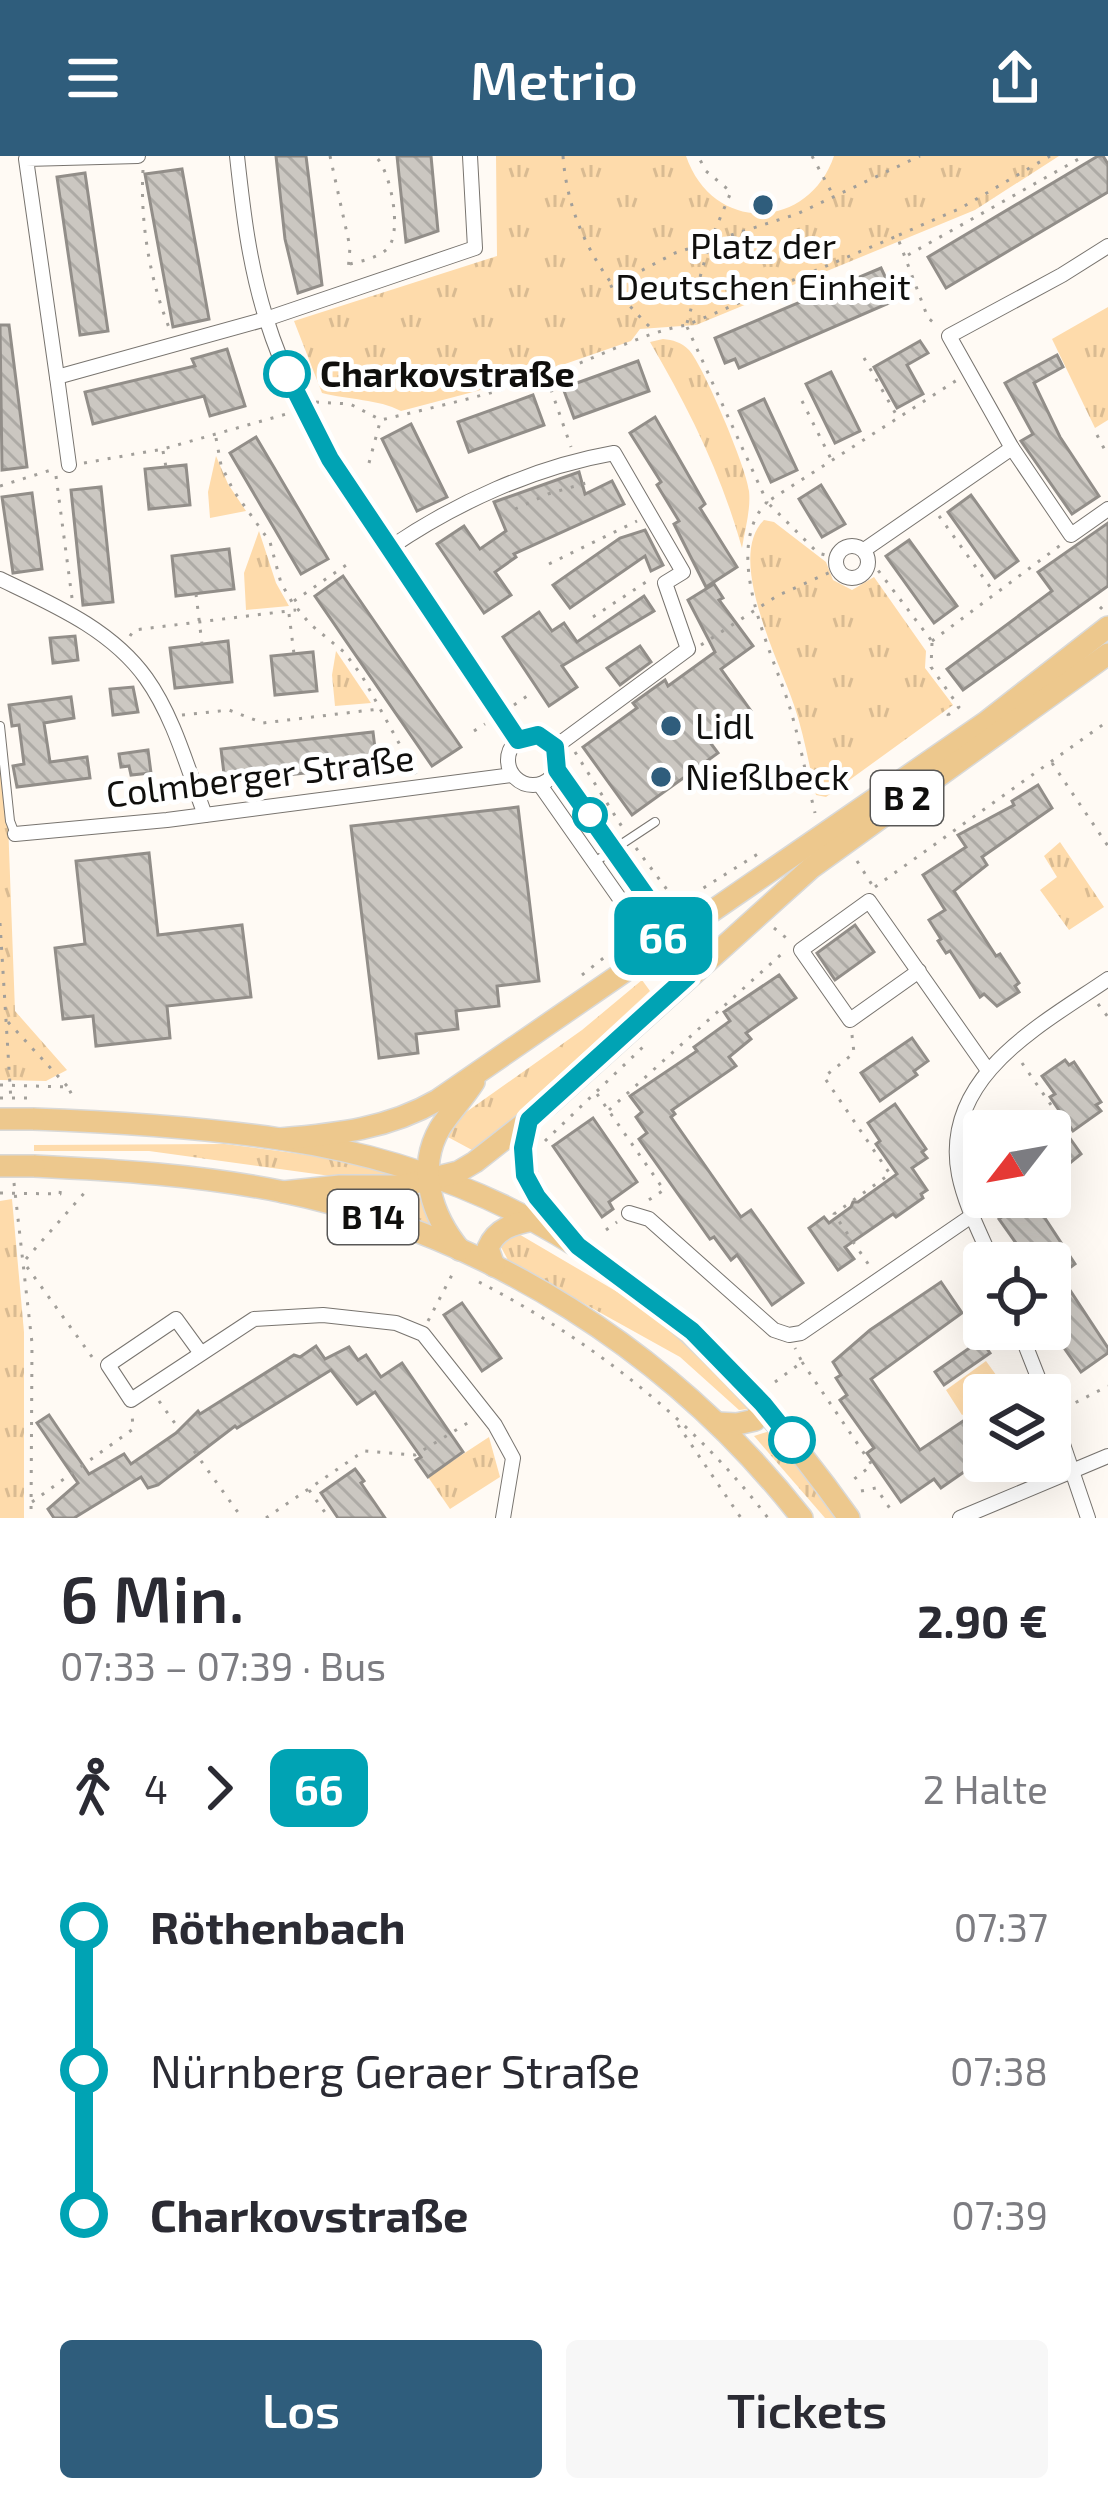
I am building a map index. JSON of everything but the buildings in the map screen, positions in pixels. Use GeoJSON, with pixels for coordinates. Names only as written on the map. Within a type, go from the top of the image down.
{"type":"FeatureCollection","features":[{"type":"Feature","properties":{"kind":"main road","name":"B 2"},"geometry":{"type":"LineString","coordinates":[[6,1113],[33,1109],[280,1138],[355,1131],[400,1119],[481,1071],[664,945],[1016,700],[1108,627]]}},
{"type":"Feature","properties":{"kind":"main road","name":"B 2"},"geometry":{"type":"LineString","coordinates":[[16,1168],[155,1173],[284,1192],[402,1186],[466,1167],[529,1120],[838,846],[1108,654]]}},
{"type":"Feature","properties":{"kind":"main road"},"geometry":{"type":"LineString","coordinates":[[460,1250],[433,1206],[429,1162],[437,1134],[481,1071]]}},
{"type":"Feature","properties":{"kind":"main road"},"geometry":{"type":"LineString","coordinates":[[529,1120],[523,1148],[525,1175],[578,1246]]}},
{"type":"Feature","properties":{"kind":"main road","name":"B 14"},"geometry":{"type":"LineString","coordinates":[[280,1138],[343,1150],[430,1176],[533,1220],[578,1246],[692,1331],[763,1404],[849,1518]]}},
{"type":"Feature","properties":{"kind":"main road","name":"B 14"},"geometry":{"type":"LineString","coordinates":[[284,1192],[378,1219],[460,1250],[561,1303],[624,1344],[716,1423],[802,1518]]}},
{"type":"Feature","properties":{"kind":"main road"},"geometry":{"type":"LineString","coordinates":[[494,1266],[488,1248],[493,1238],[512,1225],[533,1220]]}},
{"type":"Feature","properties":{"kind":"main road"},"geometry":{"type":"LineString","coordinates":[[716,1423],[755,1420],[763,1404]]}},
{"type":"Feature","properties":{"kind":"street"},"geometry":{"type":"LineString","coordinates":[[69,465],[26,158],[141,156]]}},
{"type":"Feature","properties":{"kind":"street"},"geometry":{"type":"LineString","coordinates":[[237,156],[245,238],[266,319],[304,408],[330,459],[388,549],[518,740]]}},
{"type":"Feature","properties":{"kind":"street"},"geometry":{"type":"LineString","coordinates":[[57,376],[266,319],[475,248],[470,156]]}},
{"type":"Feature","properties":{"kind":"street"},"geometry":{"type":"LineString","coordinates":[[1108,246],[949,336],[1012,448],[1071,535],[1108,509]]}},
{"type":"Feature","properties":{"kind":"street"},"geometry":{"type":"LineString","coordinates":[[866,555],[1012,448]]}},
{"type":"Feature","properties":{"kind":"street"},"geometry":{"type":"LineString","coordinates":[[388,549],[489,493],[576,460],[614,453],[683,572],[665,583],[688,649],[555,747]]}},
{"type":"Feature","properties":{"kind":"street"},"geometry":{"type":"LineString","coordinates":[[848,546],[866,555],[867,569],[860,577],[849,578],[837,563],[848,546]]}},
{"type":"Feature","properties":{"kind":"street"},"geometry":{"type":"LineString","coordinates":[[0,579],[74,615],[144,675],[167,717],[206,815]]}},
{"type":"Feature","properties":{"kind":"street"},"geometry":{"type":"LineString","coordinates":[[557,770],[540,785],[525,784],[512,775],[508,756],[518,740],[538,735],[555,747],[557,770],[660,916],[664,945]]}},
{"type":"Feature","properties":{"kind":"street","name":"Colmberger Straße"},"geometry":{"type":"LineString","coordinates":[[15,834],[206,815],[512,775]]}},
{"type":"Feature","properties":{"kind":"street"},"geometry":{"type":"LineString","coordinates":[[540,785],[641,929],[664,945],[688,976]]}},
{"type":"Feature","properties":{"kind":"street"},"geometry":{"type":"LineString","coordinates":[[919,971],[850,1020],[801,950],[869,901],[919,971],[987,1070]]}},
{"type":"Feature","properties":{"kind":"street"},"geometry":{"type":"LineString","coordinates":[[967,1110],[987,1070],[1010,1048],[1108,979]]}},
{"type":"Feature","properties":{"kind":"street"},"geometry":{"type":"LineString","coordinates":[[963,1122],[958,1140],[963,1190]]}},
{"type":"Feature","properties":{"kind":"street"},"geometry":{"type":"LineString","coordinates":[[629,1213],[649,1219],[774,1330],[789,1335],[801,1333],[969,1218]]}},
{"type":"Feature","properties":{"kind":"street"},"geometry":{"type":"LineString","coordinates":[[200,1352],[176,1319],[108,1366],[131,1400],[254,1318],[323,1315],[396,1323],[423,1334],[486,1412],[513,1457],[502,1518]]}},
{"type":"Feature","properties":{"kind":"street"},"geometry":{"type":"LineString","coordinates":[[1071,1468],[1108,1456]]}},
{"type":"Feature","properties":{"kind":"street"},"geometry":{"type":"LineString","coordinates":[[1071,1474],[1088,1518]]}},
{"type":"Feature","properties":{"kind":"street"},"geometry":{"type":"LineString","coordinates":[[960,1518],[1040,1482]]}},
{"type":"Feature","properties":{"kind":"lane"},"geometry":{"type":"LineString","coordinates":[[0,726],[15,834]]}},
{"type":"Feature","properties":{"kind":"lane"},"geometry":{"type":"LineString","coordinates":[[595,862],[655,822]]}},
{"type":"Feature","properties":{"kind":"path"},"geometry":{"type":"LineString","coordinates":[[141,156],[141,204],[159,304],[176,345]]}},
{"type":"Feature","properties":{"kind":"path"},"geometry":{"type":"LineString","coordinates":[[330,156],[347,227],[350,264],[380,254],[394,236],[390,176],[375,156]]}},
{"type":"Feature","properties":{"kind":"path"},"geometry":{"type":"LineString","coordinates":[[563,156],[575,215],[610,287],[653,331]]}},
{"type":"Feature","properties":{"kind":"path"},"geometry":{"type":"LineString","coordinates":[[698,156],[706,171],[731,193],[710,242],[687,325],[767,502],[818,553],[837,563]]}},
{"type":"Feature","properties":{"kind":"path"},"geometry":{"type":"LineString","coordinates":[[812,156],[834,196]]}},
{"type":"Feature","properties":{"kind":"path"},"geometry":{"type":"LineString","coordinates":[[610,287],[675,254],[797,214],[920,156]]}},
{"type":"Feature","properties":{"kind":"path"},"geometry":{"type":"LineString","coordinates":[[381,420],[547,376],[628,346],[653,331],[687,325],[961,208],[1050,156]]}},
{"type":"Feature","properties":{"kind":"path"},"geometry":{"type":"LineString","coordinates":[[904,256],[1084,156]]}},
{"type":"Feature","properties":{"kind":"path"},"geometry":{"type":"LineString","coordinates":[[897,236],[928,318],[949,336]]}},
{"type":"Feature","properties":{"kind":"path"},"geometry":{"type":"LineString","coordinates":[[864,358],[898,417]]}},
{"type":"Feature","properties":{"kind":"path"},"geometry":{"type":"LineString","coordinates":[[817,820],[790,706],[755,611],[749,565],[757,512],[969,373]]}},
{"type":"Feature","properties":{"kind":"path"},"geometry":{"type":"LineString","coordinates":[[547,376],[576,460]]}},
{"type":"Feature","properties":{"kind":"path"},"geometry":{"type":"LineString","coordinates":[[69,465],[216,436],[320,400],[364,408],[381,420]]}},
{"type":"Feature","properties":{"kind":"path"},"geometry":{"type":"LineString","coordinates":[[802,401],[831,461]]}},
{"type":"Feature","properties":{"kind":"path"},"geometry":{"type":"LineString","coordinates":[[368,463],[381,420]]}},
{"type":"Feature","properties":{"kind":"path"},"geometry":{"type":"LineString","coordinates":[[1097,435],[1108,456]]}},
{"type":"Feature","properties":{"kind":"path"},"geometry":{"type":"LineString","coordinates":[[216,436],[221,465],[270,542],[281,583],[298,609],[344,652],[414,766],[418,788]]}},
{"type":"Feature","properties":{"kind":"path"},"geometry":{"type":"LineString","coordinates":[[163,449],[166,467]]}},
{"type":"Feature","properties":{"kind":"path"},"geometry":{"type":"LineString","coordinates":[[0,486],[55,468],[74,615]]}},
{"type":"Feature","properties":{"kind":"path"},"geometry":{"type":"LineString","coordinates":[[515,509],[586,483]]}},
{"type":"Feature","properties":{"kind":"path"},"geometry":{"type":"LineString","coordinates":[[931,505],[994,594]]}},
{"type":"Feature","properties":{"kind":"path"},"geometry":{"type":"LineString","coordinates":[[549,565],[650,515]]}},
{"type":"Feature","properties":{"kind":"path"},"geometry":{"type":"LineString","coordinates":[[932,641],[1063,542]]}},
{"type":"Feature","properties":{"kind":"path"},"geometry":{"type":"LineString","coordinates":[[866,555],[932,641],[931,667],[959,707],[948,715],[955,724]]}},
{"type":"Feature","properties":{"kind":"path"},"geometry":{"type":"LineString","coordinates":[[292,602],[352,561]]}},
{"type":"Feature","properties":{"kind":"path"},"geometry":{"type":"LineString","coordinates":[[688,649],[837,563]]}},
{"type":"Feature","properties":{"kind":"path"},"geometry":{"type":"LineString","coordinates":[[593,617],[652,578],[665,583]]}},
{"type":"Feature","properties":{"kind":"path"},"geometry":{"type":"LineString","coordinates":[[196,593],[202,644]]}},
{"type":"Feature","properties":{"kind":"path"},"geometry":{"type":"LineString","coordinates":[[118,650],[134,630],[298,609]]}},
{"type":"Feature","properties":{"kind":"path"},"geometry":{"type":"LineString","coordinates":[[289,610],[294,653]]}},
{"type":"Feature","properties":{"kind":"path"},"geometry":{"type":"LineString","coordinates":[[167,717],[229,710],[263,723],[381,709]]}},
{"type":"Feature","properties":{"kind":"path"},"geometry":{"type":"LineString","coordinates":[[865,894],[1108,722]]}},
{"type":"Feature","properties":{"kind":"path"},"geometry":{"type":"LineString","coordinates":[[569,734],[578,762],[678,904]]}},
{"type":"Feature","properties":{"kind":"path"},"geometry":{"type":"LineString","coordinates":[[1052,762],[1108,846]]}},
{"type":"Feature","properties":{"kind":"path"},"geometry":{"type":"LineString","coordinates":[[854,858],[874,888]]}},
{"type":"Feature","properties":{"kind":"path"},"geometry":{"type":"LineString","coordinates":[[0,923],[10,1085],[6,1113]]}},
{"type":"Feature","properties":{"kind":"path"},"geometry":{"type":"LineString","coordinates":[[609,1110],[793,944],[771,925]]}},
{"type":"Feature","properties":{"kind":"path"},"geometry":{"type":"LineString","coordinates":[[576,981],[623,941]]}},
{"type":"Feature","properties":{"kind":"path"},"geometry":{"type":"LineString","coordinates":[[850,1020],[854,1053],[824,1077],[890,1174],[833,1214],[879,1280]]}},
{"type":"Feature","properties":{"kind":"path"},"geometry":{"type":"LineString","coordinates":[[7,1021],[73,1097]]}},
{"type":"Feature","properties":{"kind":"path"},"geometry":{"type":"LineString","coordinates":[[539,1156],[546,1138],[645,1045]]}},
{"type":"Feature","properties":{"kind":"path"},"geometry":{"type":"LineString","coordinates":[[1010,1048],[1054,1110]]}},
{"type":"Feature","properties":{"kind":"path"},"geometry":{"type":"LineString","coordinates":[[0,1085],[68,1087]]}},
{"type":"Feature","properties":{"kind":"path"},"geometry":{"type":"LineString","coordinates":[[596,1093],[664,1190],[629,1213]]}},
{"type":"Feature","properties":{"kind":"path"},"geometry":{"type":"LineString","coordinates":[[0,1097],[33,1109]]}},
{"type":"Feature","properties":{"kind":"path"},"geometry":{"type":"LineString","coordinates":[[16,1168],[32,1342],[31,1518]]}},
{"type":"Feature","properties":{"kind":"path"},"geometry":{"type":"LineString","coordinates":[[0,1193],[60,1194],[61,1183]]}},
{"type":"Feature","properties":{"kind":"path"},"geometry":{"type":"LineString","coordinates":[[23,1262],[92,1184]]}},
{"type":"Feature","properties":{"kind":"path"},"geometry":{"type":"LineString","coordinates":[[423,1334],[460,1250]]}},
{"type":"Feature","properties":{"kind":"path"},"geometry":{"type":"LineString","coordinates":[[23,1262],[96,1363],[108,1366]]}},
{"type":"Feature","properties":{"kind":"path"},"geometry":{"type":"LineString","coordinates":[[473,1279],[582,1344],[674,1418],[742,1484],[768,1518]]}},
{"type":"Feature","properties":{"kind":"path"},"geometry":{"type":"LineString","coordinates":[[789,1335],[872,1466],[853,1480]]}},
{"type":"Feature","properties":{"kind":"path"},"geometry":{"type":"LineString","coordinates":[[775,1382],[802,1362]]}},
{"type":"Feature","properties":{"kind":"path"},"geometry":{"type":"LineString","coordinates":[[1071,1401],[1108,1386]]}},
{"type":"Feature","properties":{"kind":"path"},"geometry":{"type":"LineString","coordinates":[[149,1387],[179,1429]]}},
{"type":"Feature","properties":{"kind":"path"},"geometry":{"type":"LineString","coordinates":[[32,1502],[133,1429],[131,1400]]}},
{"type":"Feature","properties":{"kind":"path"},"geometry":{"type":"LineString","coordinates":[[266,1518],[364,1450],[415,1455],[486,1412]]}},
{"type":"Feature","properties":{"kind":"path"},"geometry":{"type":"LineString","coordinates":[[674,1418],[741,1518]]}},
{"type":"Feature","properties":{"kind":"path"},"geometry":{"type":"LineString","coordinates":[[194,1451],[242,1518]]}},
{"type":"Feature","properties":{"kind":"path"},"geometry":{"type":"LineString","coordinates":[[861,1491],[876,1488],[891,1510]]}},
{"type":"Feature","properties":{"kind":"path"},"geometry":{"type":"LineString","coordinates":[[308,1489],[329,1518]]}},
{"type":"Feature","properties":{"kind":"green space"},"geometry":{"type":"Polygon","coordinates":[[[496,156],[686,156],[699,181],[717,199],[738,210],[760,213],[783,210],[804,199],[821,181],[834,156],[1059,156],[975,210],[696,325],[640,329],[631,341],[519,380],[401,411],[322,393],[294,321],[497,256],[496,156]]]}},
{"type":"Feature","properties":{"kind":"green space"},"geometry":{"type":"Polygon","coordinates":[[[1108,307],[1108,420],[1095,428],[1052,339],[1108,307]]]}},
{"type":"Feature","properties":{"kind":"green space"},"geometry":{"type":"Polygon","coordinates":[[[663,339],[683,345],[696,359],[733,441],[749,491],[742,548],[703,442],[650,342],[663,339]]]}},
{"type":"Feature","properties":{"kind":"green space"},"geometry":{"type":"Polygon","coordinates":[[[216,456],[246,511],[210,518],[208,492],[216,456]]]}},
{"type":"Feature","properties":{"kind":"green space"},"geometry":{"type":"Polygon","coordinates":[[[764,520],[774,522],[826,562],[833,580],[852,590],[874,577],[926,651],[925,668],[953,705],[826,797],[816,795],[798,716],[759,611],[750,559],[754,537],[764,520]]]}},
{"type":"Feature","properties":{"kind":"green space"},"geometry":{"type":"Polygon","coordinates":[[[259,531],[289,606],[246,610],[244,573],[259,531]]]}},
{"type":"Feature","properties":{"kind":"green space"},"geometry":{"type":"Polygon","coordinates":[[[336,651],[371,703],[335,706],[336,651]]]}},
{"type":"Feature","properties":{"kind":"green space"},"geometry":{"type":"Polygon","coordinates":[[[0,747],[8,822],[15,1011],[67,1070],[46,1081],[0,1080],[0,747]]]}},
{"type":"Feature","properties":{"kind":"green space"},"geometry":{"type":"Polygon","coordinates":[[[1060,842],[1104,907],[1069,930],[1040,890],[1057,877],[1044,856],[1060,842]]]}},
{"type":"Feature","properties":{"kind":"green space"},"geometry":{"type":"Polygon","coordinates":[[[642,980],[650,991],[503,1127],[472,1150],[446,1136],[462,1115],[582,1030],[642,980]]]}},
{"type":"Feature","properties":{"kind":"green space"},"geometry":{"type":"Polygon","coordinates":[[[225,1144],[338,1159],[405,1177],[338,1177],[149,1151],[34,1151],[34,1145],[225,1144]]]}},
{"type":"Feature","properties":{"kind":"green space"},"geometry":{"type":"Polygon","coordinates":[[[421,1193],[436,1231],[357,1203],[358,1196],[421,1193]]]}},
{"type":"Feature","properties":{"kind":"green space"},"geometry":{"type":"Polygon","coordinates":[[[12,1199],[24,1332],[24,1518],[0,1518],[0,1201],[12,1199]]]}},
{"type":"Feature","properties":{"kind":"green space"},"geometry":{"type":"Polygon","coordinates":[[[517,1233],[655,1314],[750,1405],[748,1409],[739,1410],[680,1357],[509,1262],[501,1247],[517,1233]]]}},
{"type":"Feature","properties":{"kind":"green space"},"geometry":{"type":"Polygon","coordinates":[[[986,1361],[995,1374],[968,1374],[986,1361]]]}},
{"type":"Feature","properties":{"kind":"green space"},"geometry":{"type":"Polygon","coordinates":[[[963,1378],[963,1414],[962,1415],[946,1390],[963,1378]]]}},
{"type":"Feature","properties":{"kind":"green space"},"geometry":{"type":"Polygon","coordinates":[[[773,1430],[839,1518],[825,1518],[754,1436],[773,1430]]]}},
{"type":"Feature","properties":{"kind":"green space"},"geometry":{"type":"Polygon","coordinates":[[[489,1437],[500,1477],[450,1509],[428,1477],[489,1437]]]}},
{"type":"Feature","properties":{"kind":"bus line","name":"66"},"geometry":{"type":"LineString","coordinates":[[287,374],[330,459],[518,740],[538,735],[555,747],[557,770],[660,916],[664,945],[688,976],[529,1120],[522,1160],[525,1175],[578,1246],[692,1331],[792,1440]]}},
{"type":"Feature","properties":{"kind":"place","name":"Platz der Deutschen Einheit"},"geometry":{"type":"Point","coordinates":[763,205]}},
{"type":"Feature","properties":{"kind":"place","name":"Charkovstraße"},"geometry":{"type":"Point","coordinates":[287,374]}},
{"type":"Feature","properties":{"kind":"place","name":"Lidl"},"geometry":{"type":"Point","coordinates":[671,726]}},
{"type":"Feature","properties":{"kind":"place","name":"Nießlbeck"},"geometry":{"type":"Point","coordinates":[661,777]}}]}
